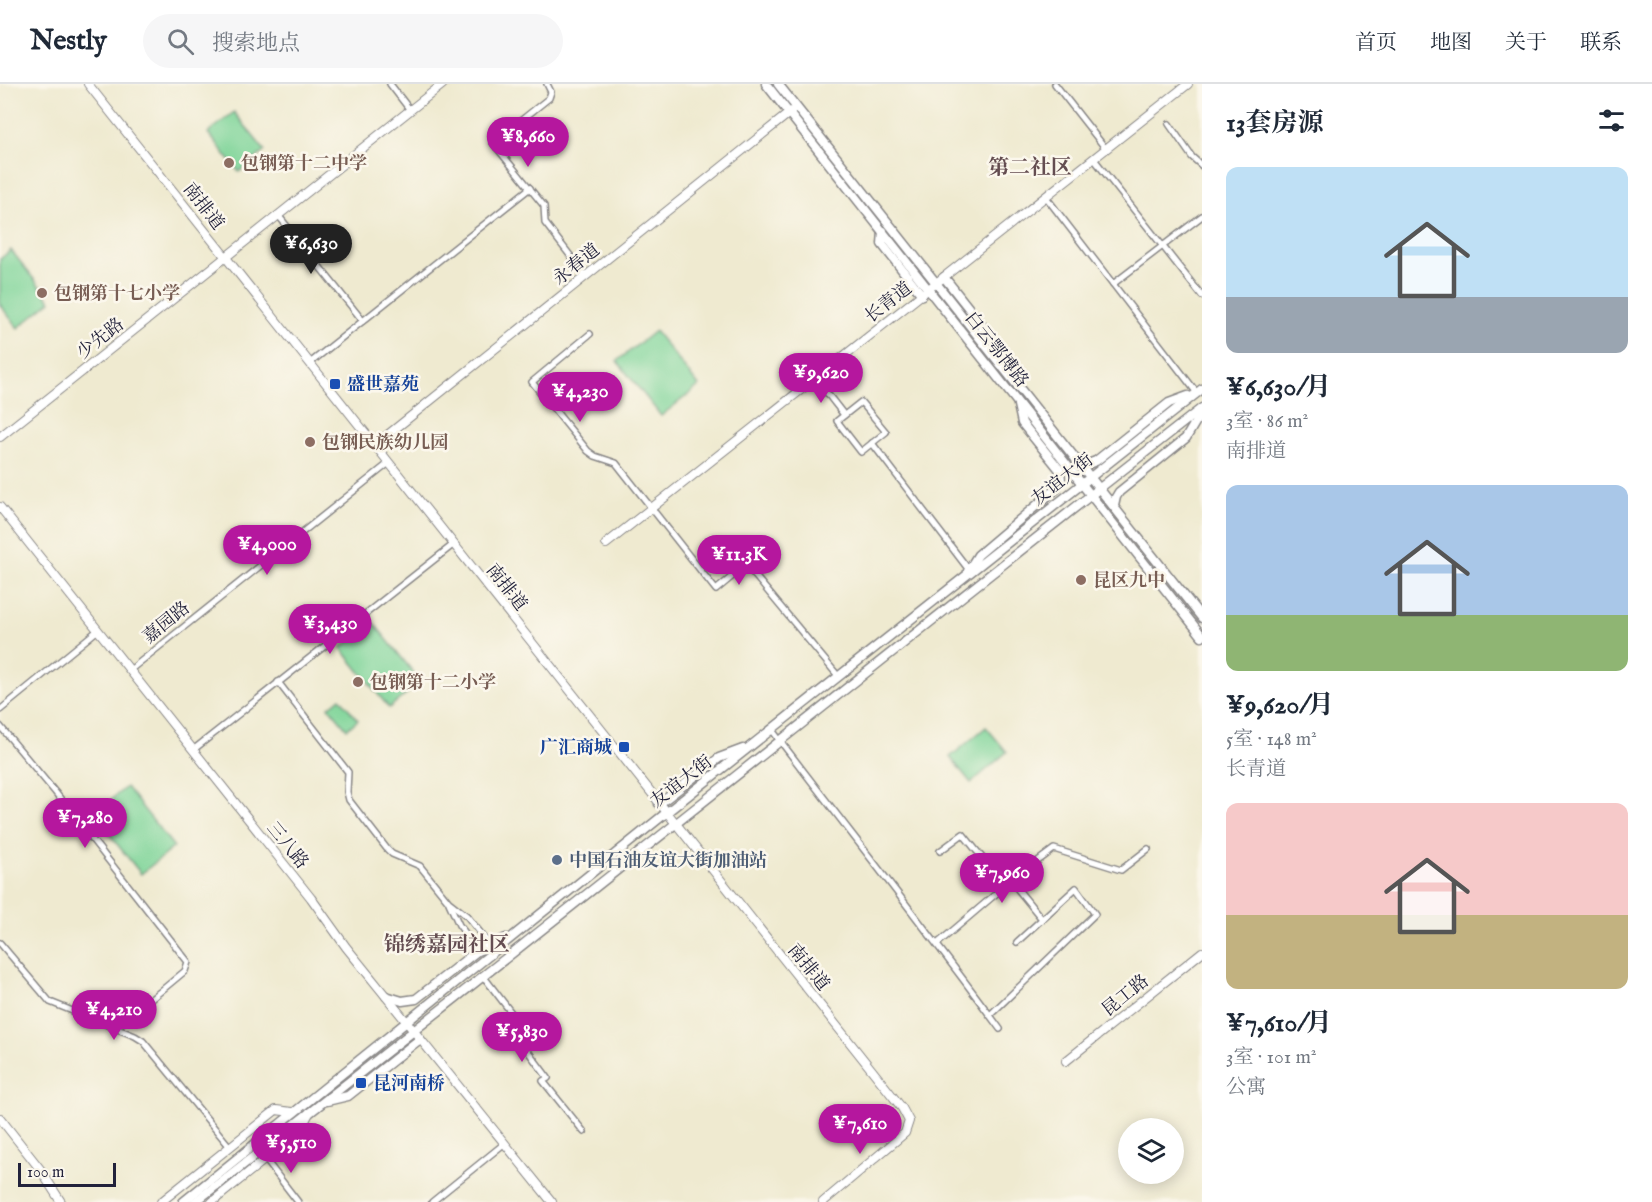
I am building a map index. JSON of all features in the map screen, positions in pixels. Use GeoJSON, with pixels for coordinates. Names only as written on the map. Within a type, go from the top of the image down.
{"type":"FeatureCollection","features":[{"type":"Feature","properties":{"kind":"main road"},"geometry":{"type":"LineString","coordinates":[[766,84],[793,110],[940,280]]}},
{"type":"Feature","properties":{"kind":"main road"},"geometry":{"type":"LineString","coordinates":[[783,86],[793,110]]}},
{"type":"Feature","properties":{"kind":"main road","name":"白云鄂博路"},"geometry":{"type":"LineString","coordinates":[[793,110],[883,231],[882,244],[1018,402],[1202,636]]}},
{"type":"Feature","properties":{"kind":"main road","name":"白云鄂博路"},"geometry":{"type":"LineString","coordinates":[[940,280],[981,325],[983,340],[1202,618]]}},
{"type":"Feature","properties":{"kind":"main road"},"geometry":{"type":"LineString","coordinates":[[1076,458],[1085,464],[1096,461],[1169,403],[1199,391]]}},
{"type":"Feature","properties":{"kind":"main road","name":"友谊大街"},"geometry":{"type":"LineString","coordinates":[[183,1202],[666,813],[1199,391]]}},
{"type":"Feature","properties":{"kind":"main road"},"geometry":{"type":"LineString","coordinates":[[963,579],[978,555],[1056,489],[1061,480],[1060,470],[1022,423],[1018,402]]}},
{"type":"Feature","properties":{"kind":"main road"},"geometry":{"type":"LineString","coordinates":[[1114,506],[1119,492],[1186,438],[1202,409]]}},
{"type":"Feature","properties":{"kind":"main road","name":"友谊大街"},"geometry":{"type":"LineString","coordinates":[[195,1202],[484,977],[780,740],[1202,409]]}},
{"type":"Feature","properties":{"kind":"main road"},"geometry":{"type":"LineString","coordinates":[[659,804],[719,758],[752,746]]}},
{"type":"Feature","properties":{"kind":"main road"},"geometry":{"type":"LineString","coordinates":[[386,996],[402,1001],[416,999],[478,950],[515,934]]}},
{"type":"Feature","properties":{"kind":"main road"},"geometry":{"type":"LineString","coordinates":[[324,1102],[348,1096],[420,1039]]}},
{"type":"Feature","properties":{"kind":"street","name":"南排道"},"geometry":{"type":"LineString","coordinates":[[88,84],[902,1108],[909,1121],[905,1133],[823,1202]]}},
{"type":"Feature","properties":{"kind":"street"},"geometry":{"type":"LineString","coordinates":[[390,84],[410,110]]}},
{"type":"Feature","properties":{"kind":"street","name":"少先路"},"geometry":{"type":"LineString","coordinates":[[0,437],[443,84]]}},
{"type":"Feature","properties":{"kind":"street"},"geometry":{"type":"LineString","coordinates":[[547,84],[551,92],[549,98],[493,143],[546,208],[544,219],[547,227],[586,276]]}},
{"type":"Feature","properties":{"kind":"street"},"geometry":{"type":"LineString","coordinates":[[1055,84],[1106,149]]}},
{"type":"Feature","properties":{"kind":"street","name":"长青道"},"geometry":{"type":"LineString","coordinates":[[606,544],[1188,84]]}},
{"type":"Feature","properties":{"kind":"street","name":"永春道"},"geometry":{"type":"LineString","coordinates":[[375,445],[793,110]]}},
{"type":"Feature","properties":{"kind":"street"},"geometry":{"type":"LineString","coordinates":[[1169,124],[1191,157],[1202,166]]}},
{"type":"Feature","properties":{"kind":"street"},"geometry":{"type":"LineString","coordinates":[[1094,159],[1202,296]]}},
{"type":"Feature","properties":{"kind":"street"},"geometry":{"type":"LineString","coordinates":[[310,363],[530,188]]}},
{"type":"Feature","properties":{"kind":"street"},"geometry":{"type":"LineString","coordinates":[[1046,196],[1199,391]]}},
{"type":"Feature","properties":{"kind":"street"},"geometry":{"type":"LineString","coordinates":[[278,215],[363,321]]}},
{"type":"Feature","properties":{"kind":"street"},"geometry":{"type":"LineString","coordinates":[[1113,284],[1202,216]]}},
{"type":"Feature","properties":{"kind":"street"},"geometry":{"type":"LineString","coordinates":[[590,334],[532,382],[588,451],[616,464],[716,590],[746,565],[839,677]]}},
{"type":"Feature","properties":{"kind":"street"},"geometry":{"type":"LineString","coordinates":[[816,379],[844,415]]}},
{"type":"Feature","properties":{"kind":"street"},"geometry":{"type":"LineString","coordinates":[[861,402],[886,432],[872,443],[861,452],[837,421],[861,402]]}},
{"type":"Feature","properties":{"kind":"street"},"geometry":{"type":"LineString","coordinates":[[872,443],[969,570]]}},
{"type":"Feature","properties":{"kind":"street","name":"嘉园路"},"geometry":{"type":"LineString","coordinates":[[130,670],[389,463]]}},
{"type":"Feature","properties":{"kind":"street","name":"三八路"},"geometry":{"type":"LineString","coordinates":[[0,507],[311,898],[346,947],[552,1202]]}},
{"type":"Feature","properties":{"kind":"street"},"geometry":{"type":"LineString","coordinates":[[193,750],[453,544]]}},
{"type":"Feature","properties":{"kind":"street"},"geometry":{"type":"LineString","coordinates":[[0,710],[98,630]]}},
{"type":"Feature","properties":{"kind":"street"},"geometry":{"type":"LineString","coordinates":[[278,682],[348,772],[347,796],[392,854],[420,866],[449,902],[467,916],[490,945]]}},
{"type":"Feature","properties":{"kind":"street"},"geometry":{"type":"LineString","coordinates":[[0,726],[187,960],[188,967],[185,971],[115,1029]]}},
{"type":"Feature","properties":{"kind":"street"},"geometry":{"type":"LineString","coordinates":[[772,730],[1000,1029]]}},
{"type":"Feature","properties":{"kind":"street"},"geometry":{"type":"LineString","coordinates":[[940,851],[963,834],[1005,886]]}},
{"type":"Feature","properties":{"kind":"street"},"geometry":{"type":"LineString","coordinates":[[937,944],[1011,881],[1054,849],[1121,870],[1148,849]]}},
{"type":"Feature","properties":{"kind":"street"},"geometry":{"type":"LineString","coordinates":[[1011,881],[1042,919]]}},
{"type":"Feature","properties":{"kind":"street"},"geometry":{"type":"LineString","coordinates":[[990,1016],[1095,914],[1076,888],[1017,942]]}},
{"type":"Feature","properties":{"kind":"street"},"geometry":{"type":"LineString","coordinates":[[449,902],[459,924],[478,950]]}},
{"type":"Feature","properties":{"kind":"street"},"geometry":{"type":"LineString","coordinates":[[0,943],[50,1002],[143,1041],[230,1147]]}},
{"type":"Feature","properties":{"kind":"street","name":"昆工路"},"geometry":{"type":"LineString","coordinates":[[1066,1061],[1202,952]]}},
{"type":"Feature","properties":{"kind":"street"},"geometry":{"type":"LineString","coordinates":[[484,977],[526,1032],[527,1050],[548,1078],[543,1081],[584,1132]]}},
{"type":"Feature","properties":{"kind":"street"},"geometry":{"type":"LineString","coordinates":[[161,1202],[276,1110],[292,1112]]}},
{"type":"Feature","properties":{"kind":"street"},"geometry":{"type":"LineString","coordinates":[[212,1202],[300,1131],[309,1113]]}},
{"type":"Feature","properties":{"kind":"street"},"geometry":{"type":"LineString","coordinates":[[0,1118],[47,1179],[61,1202]]}},
{"type":"Feature","properties":{"kind":"street"},"geometry":{"type":"LineString","coordinates":[[432,1202],[505,1143]]}},
{"type":"Feature","properties":{"kind":"street"},"geometry":{"type":"LineString","coordinates":[[265,1159],[298,1202]]}},
{"type":"Feature","properties":{"kind":"green space"},"geometry":{"type":"Polygon","coordinates":[[[234,112],[265,151],[239,172],[208,133],[234,112]]]}},
{"type":"Feature","properties":{"kind":"green space"},"geometry":{"type":"Polygon","coordinates":[[[11,250],[51,301],[18,328],[0,305],[0,259],[11,250]]]}},
{"type":"Feature","properties":{"kind":"green space"},"geometry":{"type":"Polygon","coordinates":[[[655,331],[699,386],[661,416],[617,361],[655,331]]]}},
{"type":"Feature","properties":{"kind":"green space"},"geometry":{"type":"Polygon","coordinates":[[[373,622],[421,682],[389,708],[341,648],[373,622]]]}},
{"type":"Feature","properties":{"kind":"green space"},"geometry":{"type":"Polygon","coordinates":[[[340,698],[358,720],[347,729],[329,707],[340,698]]]}},
{"type":"Feature","properties":{"kind":"green space"},"geometry":{"type":"Polygon","coordinates":[[[986,727],[1007,752],[971,783],[950,757],[986,727]]]}},
{"type":"Feature","properties":{"kind":"green space"},"geometry":{"type":"Polygon","coordinates":[[[126,787],[174,847],[141,874],[93,814],[126,787]]]}},
{"type":"Feature","properties":{"kind":"place","name":"包钢第十二中学"},"geometry":{"type":"Point","coordinates":[229,163]}},
{"type":"Feature","properties":{"kind":"place","name":"包钢第十七小学"},"geometry":{"type":"Point","coordinates":[42,293]}},
{"type":"Feature","properties":{"kind":"place","name":"盛世嘉苑"},"geometry":{"type":"Point","coordinates":[335,384]}},
{"type":"Feature","properties":{"kind":"place","name":"包钢民族幼儿园"},"geometry":{"type":"Point","coordinates":[310,442]}},
{"type":"Feature","properties":{"kind":"place","name":"昆区九中"},"geometry":{"type":"Point","coordinates":[1081,580]}},
{"type":"Feature","properties":{"kind":"place","name":"包钢第十二小学"},"geometry":{"type":"Point","coordinates":[358,682]}},
{"type":"Feature","properties":{"kind":"place","name":"广汇商城"},"geometry":{"type":"Point","coordinates":[624,747]}},
{"type":"Feature","properties":{"kind":"place","name":"中国石油友谊大街加油站"},"geometry":{"type":"Point","coordinates":[557,860]}},
{"type":"Feature","properties":{"kind":"place","name":"昆河南桥"},"geometry":{"type":"Point","coordinates":[361,1083]}},
{"type":"Feature","properties":{"kind":"district","name":"第二社区"},"geometry":{"type":"Point","coordinates":[1030,167]}},
{"type":"Feature","properties":{"kind":"district","name":"锦绣嘉园社区"},"geometry":{"type":"Point","coordinates":[447,944]}}]}
